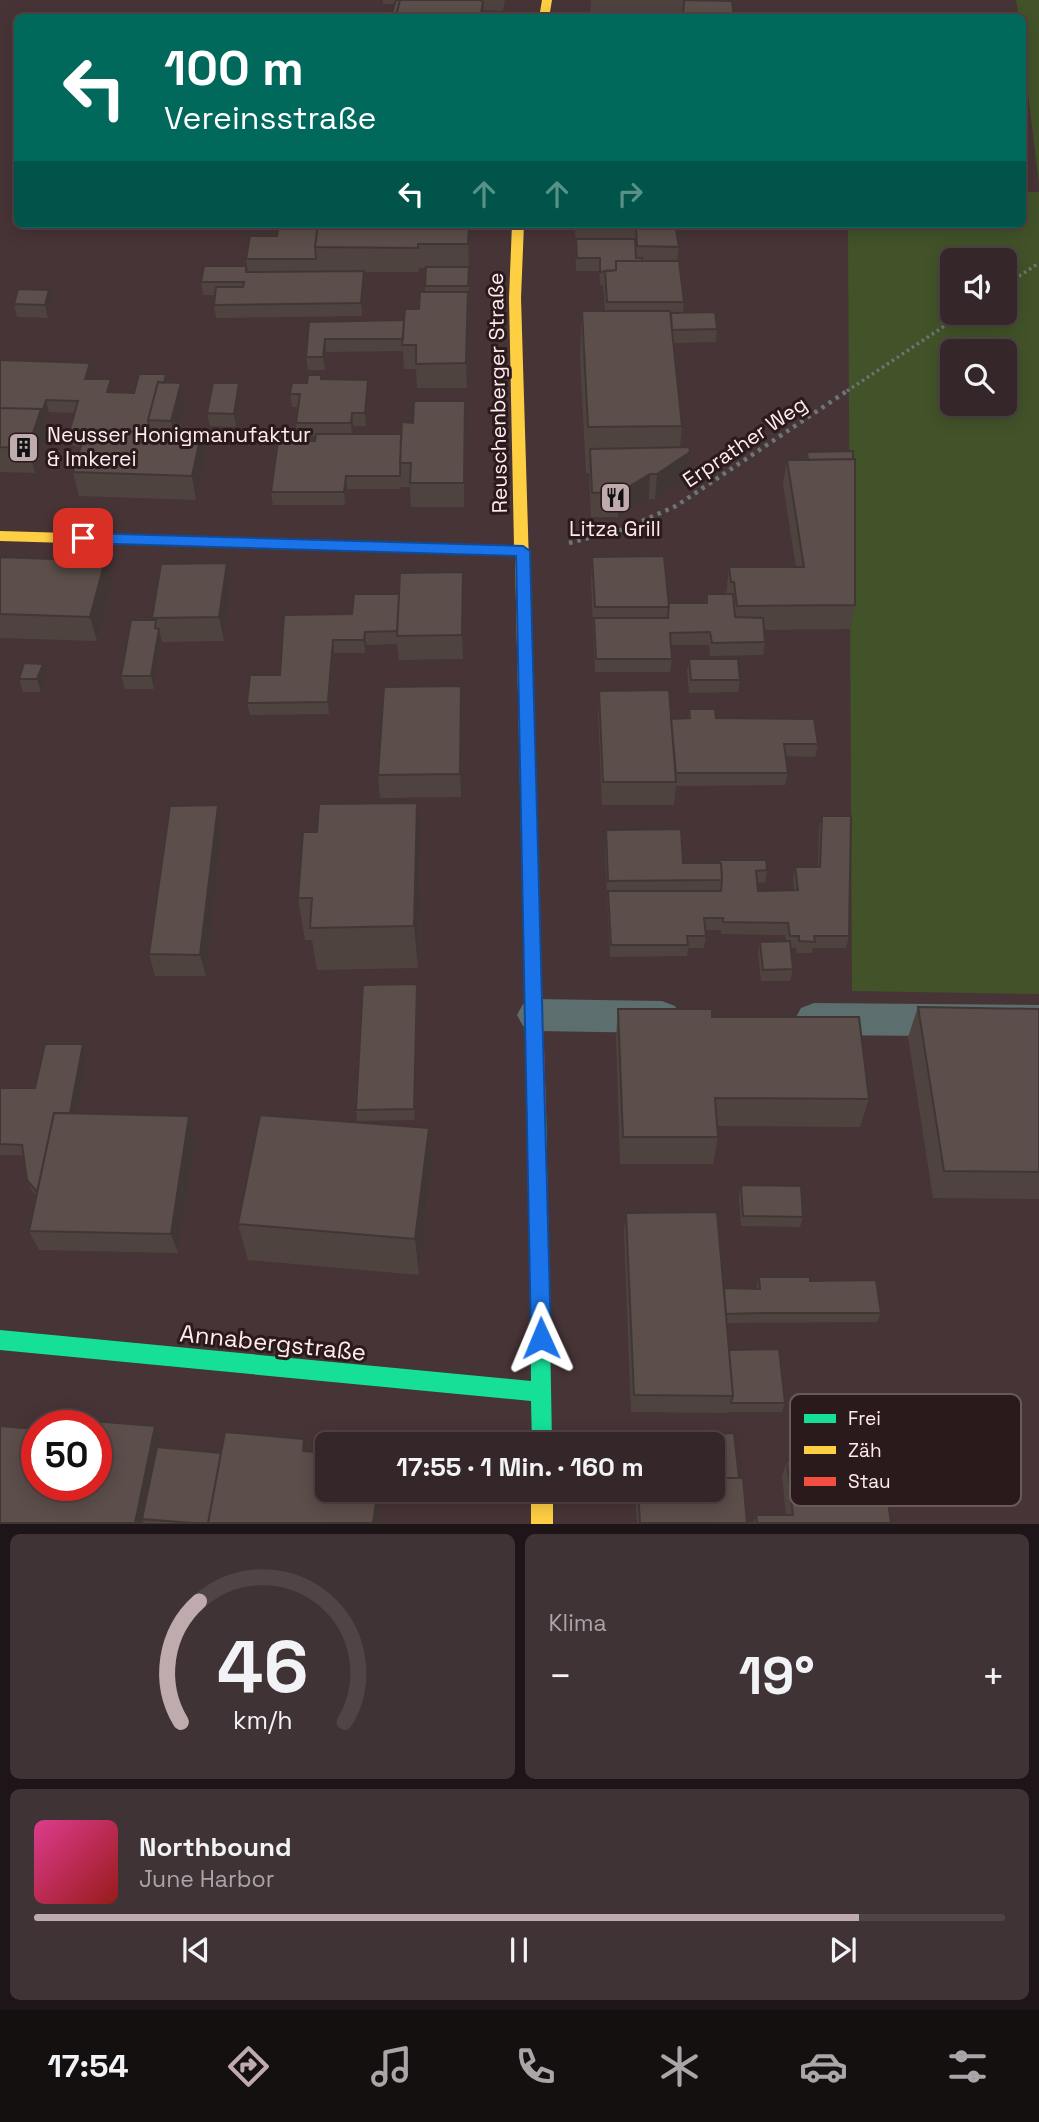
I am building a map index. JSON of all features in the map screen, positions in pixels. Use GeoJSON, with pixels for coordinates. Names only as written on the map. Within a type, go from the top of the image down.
{"type":"FeatureCollection","features":[{"type":"Feature","properties":{"kind":"main road","name":"Reuschenberger Straße"},"geometry":{"type":"LineString","coordinates":[[517,228],[515,298],[526,751],[536,1015],[542,1432]]}},
{"type":"Feature","properties":{"kind":"main road"},"geometry":{"type":"LineString","coordinates":[[0,536],[523,551]]}},
{"type":"Feature","properties":{"kind":"main road","name":"Annabergstraße"},"geometry":{"type":"LineString","coordinates":[[0,1340],[542,1392]]}},
{"type":"Feature","properties":{"kind":"main road"},"geometry":{"type":"LineString","coordinates":[[542,1502],[542,1524]]}},
{"type":"Feature","properties":{"kind":"lane"},"geometry":{"type":"LineString","coordinates":[[536,1015],[699,1017]]}},
{"type":"Feature","properties":{"kind":"lane"},"geometry":{"type":"LineString","coordinates":[[781,1018],[1039,1021]]}},
{"type":"Feature","properties":{"kind":"path"},"geometry":{"type":"LineString","coordinates":[[1017,277],[1039,263]]}},
{"type":"Feature","properties":{"kind":"path","name":"Erprather Weg"},"geometry":{"type":"LineString","coordinates":[[523,551],[609,537],[644,524],[676,506],[946,325]]}},
{"type":"Feature","properties":{"kind":"green space"},"geometry":{"type":"Polygon","coordinates":[[[1016,0],[1039,0],[1039,184],[1026,78],[1026,14],[1018,14],[1016,0]]]}},
{"type":"Feature","properties":{"kind":"green space"},"geometry":{"type":"Polygon","coordinates":[[[1026,192],[1039,192],[1039,994],[852,991],[848,228],[1026,228],[1026,192]]]}},
{"type":"Feature","properties":{"kind":"building"},"geometry":{"type":"Polygon","coordinates":[[[396,0],[400,0],[396,14],[392,14],[396,0]]]}},
{"type":"Feature","properties":{"kind":"building"},"geometry":{"type":"Polygon","coordinates":[[[400,0],[483,2],[481,14],[396,14],[400,0]]]}},
{"type":"Feature","properties":{"kind":"building"},"geometry":{"type":"Polygon","coordinates":[[[684,0],[732,1],[734,14],[683,14],[684,0]]]}},
{"type":"Feature","properties":{"kind":"building"},"geometry":{"type":"Polygon","coordinates":[[[278,228],[317,228],[316,259],[246,259],[250,236],[277,236],[278,228]]]}},
{"type":"Feature","properties":{"kind":"building"},"geometry":{"type":"Polygon","coordinates":[[[317,228],[469,228],[468,244],[418,244],[418,248],[315,247],[317,228]]]}},
{"type":"Feature","properties":{"kind":"building"},"geometry":{"type":"Polygon","coordinates":[[[636,228],[676,228],[679,247],[637,246],[636,228]]]}},
{"type":"Feature","properties":{"kind":"building"},"geometry":{"type":"Polygon","coordinates":[[[576,239],[635,239],[636,258],[642,258],[642,261],[616,261],[616,270],[600,272],[600,258],[577,258],[576,239]]]}},
{"type":"Feature","properties":{"kind":"building"},"geometry":{"type":"Polygon","coordinates":[[[616,261],[679,261],[684,302],[607,302],[605,271],[616,270],[616,261]]]}},
{"type":"Feature","properties":{"kind":"building"},"geometry":{"type":"Polygon","coordinates":[[[204,266],[246,266],[246,272],[364,271],[361,303],[214,305],[216,287],[243,287],[244,282],[201,282],[204,266]]]}},
{"type":"Feature","properties":{"kind":"building"},"geometry":{"type":"Polygon","coordinates":[[[426,267],[469,267],[468,286],[425,286],[426,267]]]}},
{"type":"Feature","properties":{"kind":"building"},"geometry":{"type":"Polygon","coordinates":[[[18,289],[49,290],[45,305],[14,304],[18,289]]]}},
{"type":"Feature","properties":{"kind":"building"},"geometry":{"type":"Polygon","coordinates":[[[420,292],[468,292],[466,363],[416,364],[416,345],[402,345],[405,309],[419,309],[420,292]]]}},
{"type":"Feature","properties":{"kind":"building"},"geometry":{"type":"Polygon","coordinates":[[[582,311],[670,311],[682,426],[588,427],[582,311]]]}},
{"type":"Feature","properties":{"kind":"building"},"geometry":{"type":"Polygon","coordinates":[[[715,312],[717,329],[672,330],[671,313],[715,312]]]}},
{"type":"Feature","properties":{"kind":"building"},"geometry":{"type":"Polygon","coordinates":[[[404,320],[403,339],[325,339],[323,357],[306,357],[309,322],[404,320]]]}},
{"type":"Feature","properties":{"kind":"building"},"geometry":{"type":"Polygon","coordinates":[[[0,360],[90,363],[85,379],[111,379],[107,392],[134,393],[139,374],[166,374],[164,383],[158,382],[148,420],[150,432],[173,433],[86,430],[85,434],[69,433],[78,401],[46,400],[42,412],[41,409],[0,408],[0,360]]]}},
{"type":"Feature","properties":{"kind":"building"},"geometry":{"type":"Polygon","coordinates":[[[308,375],[321,375],[321,379],[368,380],[365,413],[352,413],[351,423],[296,423],[300,394],[290,394],[292,383],[307,383],[308,375]]]}},
{"type":"Feature","properties":{"kind":"building"},"geometry":{"type":"Polygon","coordinates":[[[158,382],[181,383],[171,421],[148,420],[158,382]]]}},
{"type":"Feature","properties":{"kind":"building"},"geometry":{"type":"Polygon","coordinates":[[[213,383],[239,383],[234,414],[207,413],[213,383]]]}},
{"type":"Feature","properties":{"kind":"building"},"geometry":{"type":"Polygon","coordinates":[[[414,401],[465,401],[464,483],[410,483],[411,463],[400,463],[401,441],[402,422],[413,423],[414,401]]]}},
{"type":"Feature","properties":{"kind":"building"},"geometry":{"type":"Polygon","coordinates":[[[0,408],[41,409],[28,448],[0,447],[0,408]]]}},
{"type":"Feature","properties":{"kind":"building"},"geometry":{"type":"Polygon","coordinates":[[[86,430],[201,434],[192,476],[73,472],[86,430]]]}},
{"type":"Feature","properties":{"kind":"building"},"geometry":{"type":"Polygon","coordinates":[[[316,434],[401,434],[400,476],[346,476],[344,492],[271,492],[278,441],[315,441],[316,434]]]}},
{"type":"Feature","properties":{"kind":"building"},"geometry":{"type":"Polygon","coordinates":[[[689,447],[690,452],[657,474],[650,474],[620,492],[592,493],[590,449],[689,447]]]}},
{"type":"Feature","properties":{"kind":"building"},"geometry":{"type":"Polygon","coordinates":[[[853,451],[853,459],[808,460],[807,452],[853,451]]]}},
{"type":"Feature","properties":{"kind":"building"},"geometry":{"type":"Polygon","coordinates":[[[855,459],[855,605],[737,606],[729,567],[804,567],[787,460],[855,459]]]}},
{"type":"Feature","properties":{"kind":"building"},"geometry":{"type":"Polygon","coordinates":[[[664,556],[669,607],[595,607],[592,557],[664,556]]]}},
{"type":"Feature","properties":{"kind":"building"},"geometry":{"type":"Polygon","coordinates":[[[0,557],[105,561],[90,617],[0,614],[0,557]]]}},
{"type":"Feature","properties":{"kind":"building"},"geometry":{"type":"Polygon","coordinates":[[[227,563],[219,617],[152,618],[161,564],[227,563]]]}},
{"type":"Feature","properties":{"kind":"building"},"geometry":{"type":"Polygon","coordinates":[[[463,572],[462,635],[397,636],[400,573],[463,572]]]}},
{"type":"Feature","properties":{"kind":"building"},"geometry":{"type":"Polygon","coordinates":[[[354,594],[399,594],[397,631],[365,632],[364,640],[333,640],[328,702],[247,703],[250,675],[280,675],[284,615],[352,614],[354,594]]]}},
{"type":"Feature","properties":{"kind":"building"},"geometry":{"type":"Polygon","coordinates":[[[707,594],[733,594],[735,617],[763,618],[765,642],[712,643],[710,632],[670,633],[672,659],[596,659],[594,618],[668,618],[669,603],[707,603],[707,594]]]}},
{"type":"Feature","properties":{"kind":"building"},"geometry":{"type":"Polygon","coordinates":[[[131,620],[156,620],[155,628],[159,629],[151,676],[121,676],[131,620]]]}},
{"type":"Feature","properties":{"kind":"building"},"geometry":{"type":"Polygon","coordinates":[[[689,659],[738,659],[740,680],[691,680],[689,659]]]}},
{"type":"Feature","properties":{"kind":"building"},"geometry":{"type":"Polygon","coordinates":[[[24,663],[43,664],[37,679],[19,679],[24,663]]]}},
{"type":"Feature","properties":{"kind":"building"},"geometry":{"type":"Polygon","coordinates":[[[461,686],[460,774],[378,775],[384,687],[461,686]]]}},
{"type":"Feature","properties":{"kind":"building"},"geometry":{"type":"Polygon","coordinates":[[[669,690],[676,782],[603,782],[599,691],[669,690]]]}},
{"type":"Feature","properties":{"kind":"building"},"geometry":{"type":"Polygon","coordinates":[[[689,709],[715,709],[716,718],[814,719],[818,744],[784,744],[788,773],[676,773],[671,719],[690,718],[689,709]]]}},
{"type":"Feature","properties":{"kind":"building"},"geometry":{"type":"Polygon","coordinates":[[[417,803],[414,926],[310,928],[312,898],[298,898],[303,832],[317,832],[319,804],[417,803]]]}},
{"type":"Feature","properties":{"kind":"building"},"geometry":{"type":"Polygon","coordinates":[[[218,805],[200,955],[149,954],[170,806],[218,805]]]}},
{"type":"Feature","properties":{"kind":"building"},"geometry":{"type":"Polygon","coordinates":[[[822,816],[851,816],[849,936],[814,936],[815,942],[799,941],[799,936],[790,936],[788,923],[723,922],[723,918],[704,918],[706,936],[687,936],[688,945],[611,945],[608,891],[721,891],[721,863],[718,860],[766,860],[767,870],[756,871],[758,891],[798,890],[795,867],[820,867],[822,816]]]}},
{"type":"Feature","properties":{"kind":"building"},"geometry":{"type":"Polygon","coordinates":[[[681,829],[683,863],[721,863],[722,880],[608,881],[606,830],[681,829]]]}},
{"type":"Feature","properties":{"kind":"building"},"geometry":{"type":"Polygon","coordinates":[[[790,941],[793,969],[763,970],[760,942],[790,941]]]}},
{"type":"Feature","properties":{"kind":"building"},"geometry":{"type":"Polygon","coordinates":[[[417,984],[414,1109],[356,1110],[363,985],[417,984]]]}},
{"type":"Feature","properties":{"kind":"building"},"geometry":{"type":"Polygon","coordinates":[[[918,1007],[1039,1009],[1039,1172],[944,1171],[918,1007]]]}},
{"type":"Feature","properties":{"kind":"building"},"geometry":{"type":"Polygon","coordinates":[[[618,1009],[712,1009],[712,1017],[859,1017],[869,1099],[715,1098],[718,1137],[623,1137],[618,1009]]]}},
{"type":"Feature","properties":{"kind":"building"},"geometry":{"type":"Polygon","coordinates":[[[45,1044],[83,1044],[70,1113],[54,1113],[37,1192],[27,1180],[22,1145],[0,1144],[0,1088],[35,1088],[45,1044]]]}},
{"type":"Feature","properties":{"kind":"building"},"geometry":{"type":"Polygon","coordinates":[[[54,1113],[189,1116],[171,1234],[29,1231],[54,1113]]]}},
{"type":"Feature","properties":{"kind":"building"},"geometry":{"type":"Polygon","coordinates":[[[260,1115],[429,1128],[415,1239],[238,1224],[260,1115]]]}},
{"type":"Feature","properties":{"kind":"building"},"geometry":{"type":"Polygon","coordinates":[[[741,1185],[801,1186],[803,1217],[743,1216],[741,1185]]]}},
{"type":"Feature","properties":{"kind":"building"},"geometry":{"type":"Polygon","coordinates":[[[717,1212],[733,1396],[634,1395],[626,1213],[717,1212]]]}},
{"type":"Feature","properties":{"kind":"building"},"geometry":{"type":"Polygon","coordinates":[[[759,1277],[810,1277],[810,1281],[876,1280],[881,1313],[726,1314],[724,1288],[760,1289],[759,1277]]]}},
{"type":"Feature","properties":{"kind":"building"},"geometry":{"type":"Polygon","coordinates":[[[779,1349],[785,1403],[731,1403],[733,1396],[729,1350],[779,1349]]]}},
{"type":"Feature","properties":{"kind":"building"},"geometry":{"type":"Polygon","coordinates":[[[112,1423],[155,1426],[135,1523],[0,1523],[0,1426],[21,1428],[21,1501],[112,1501],[112,1423]]]}},
{"type":"Feature","properties":{"kind":"building"},"geometry":{"type":"Polygon","coordinates":[[[225,1432],[304,1439],[303,1451],[315,1452],[315,1502],[376,1502],[373,1523],[208,1523],[225,1432]]]}},
{"type":"Feature","properties":{"kind":"building"},"geometry":{"type":"Polygon","coordinates":[[[725,1433],[734,1433],[739,1478],[725,1478],[725,1433]]]}},
{"type":"Feature","properties":{"kind":"building"},"geometry":{"type":"Polygon","coordinates":[[[157,1447],[221,1453],[208,1523],[142,1519],[157,1447]]]}},
{"type":"Feature","properties":{"kind":"building"},"geometry":{"type":"Polygon","coordinates":[[[787,1461],[790,1461],[790,1488],[787,1461]]]}},
{"type":"Feature","properties":{"kind":"building"},"geometry":{"type":"Polygon","coordinates":[[[725,1478],[743,1478],[747,1523],[640,1523],[639,1502],[725,1502],[725,1478]]]}},
{"type":"Feature","properties":{"kind":"building"},"geometry":{"type":"Polygon","coordinates":[[[792,1506],[889,1506],[891,1523],[757,1523],[756,1515],[793,1515],[792,1506]]]}},
{"type":"Feature","properties":{"kind":"traffic: fast"},"geometry":{"type":"LineString","coordinates":[[537,1108],[542,1432]]}},
{"type":"Feature","properties":{"kind":"traffic: fast"},"geometry":{"type":"LineString","coordinates":[[0,1340],[542,1392]]}},
{"type":"Feature","properties":{"kind":"traffic: slow"},"geometry":{"type":"LineString","coordinates":[[545,14],[547,0]]}},
{"type":"Feature","properties":{"kind":"traffic: slow"},"geometry":{"type":"LineString","coordinates":[[518,228],[515,298],[529,830]]}},
{"type":"Feature","properties":{"kind":"traffic: slow"},"geometry":{"type":"LineString","coordinates":[[0,536],[523,551]]}},
{"type":"Feature","properties":{"kind":"traffic: slow"},"geometry":{"type":"LineString","coordinates":[[542,1502],[542,1524]]}},
{"type":"Feature","properties":{"kind":"traffic: jam"},"geometry":{"type":"LineString","coordinates":[[529,830],[537,1108]]}},
{"type":"Feature","properties":{"kind":"place","name":"Neusser Honigmanufaktur & Imkerei"},"geometry":{"type":"Point","coordinates":[24,447]}},
{"type":"Feature","properties":{"kind":"place","name":"Litza Grill"},"geometry":{"type":"Point","coordinates":[615,497]}},
{"type":"Feature","properties":{"kind":"route"},"geometry":{"type":"LineString","coordinates":[[83,538],[523,551],[526,751],[536,1015],[541,1338]]}}]}
